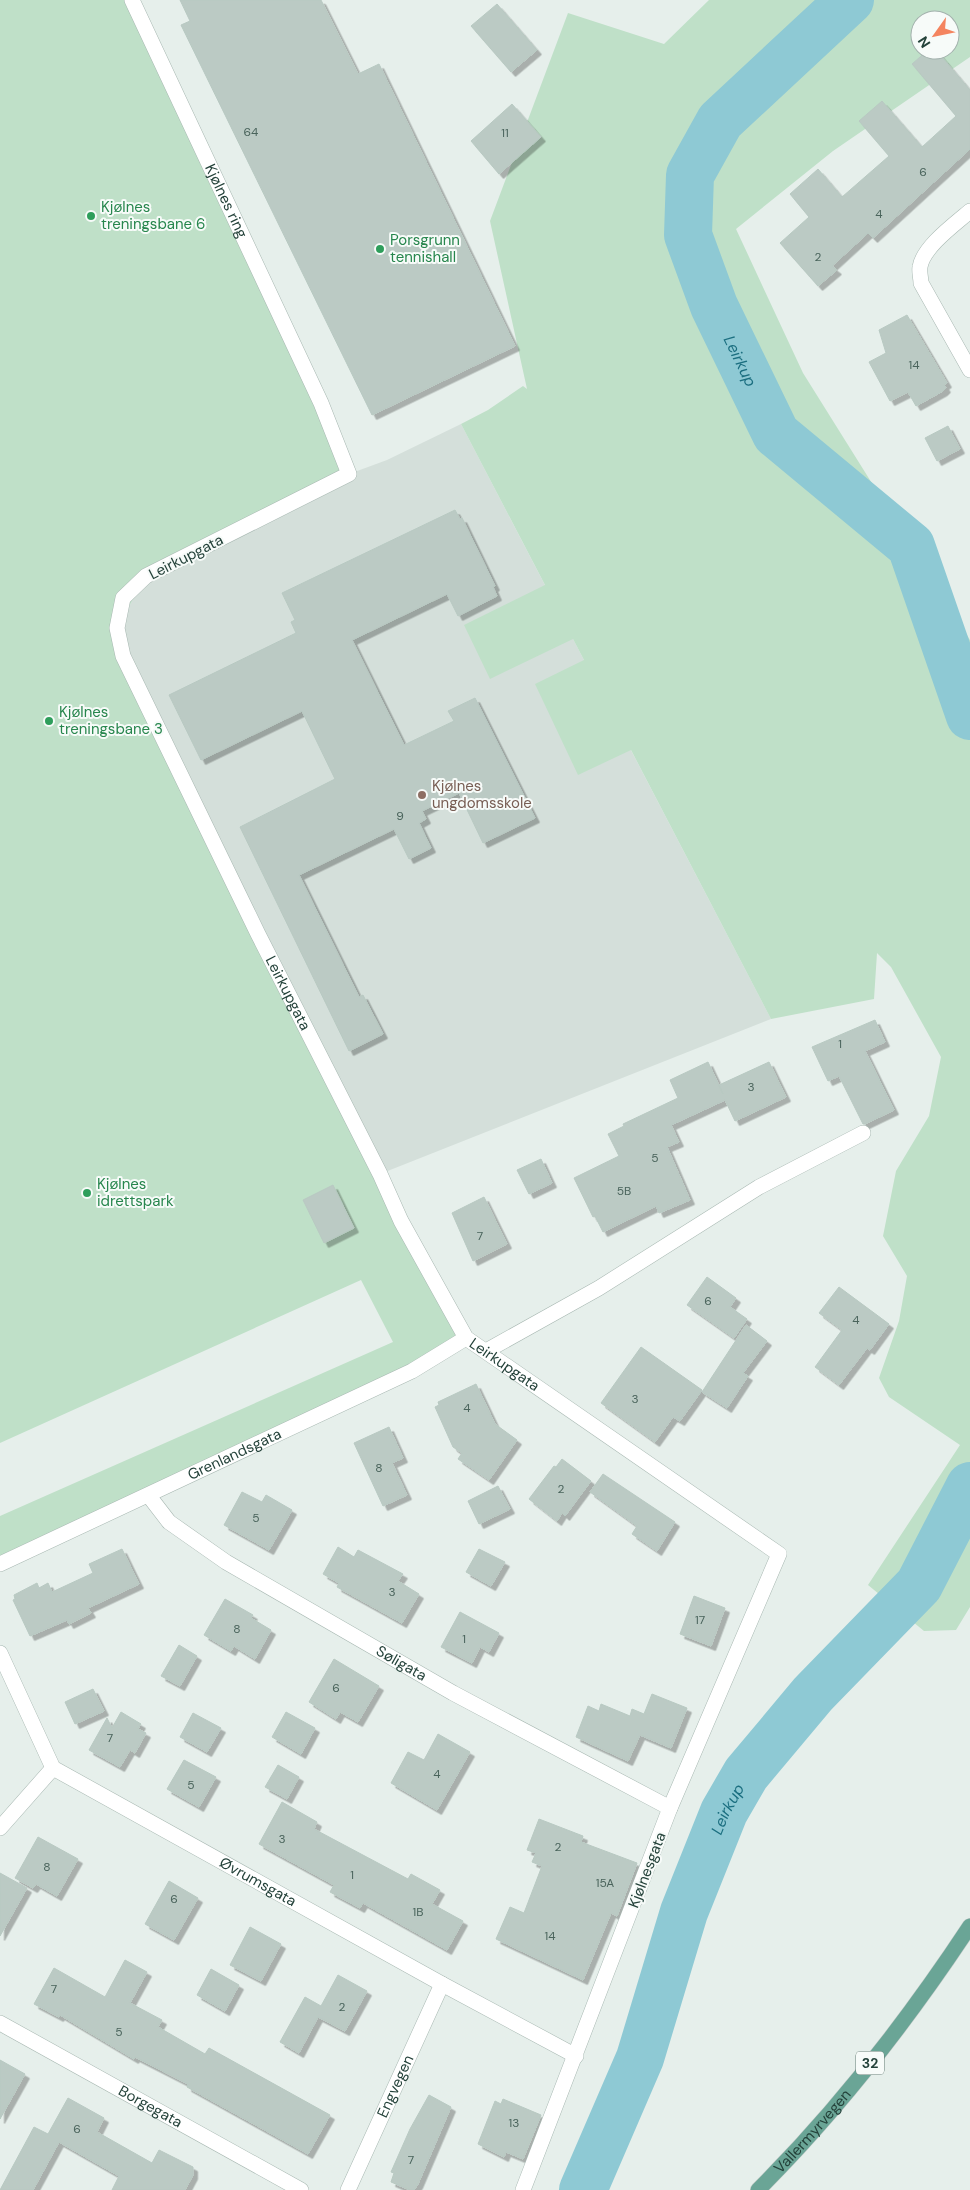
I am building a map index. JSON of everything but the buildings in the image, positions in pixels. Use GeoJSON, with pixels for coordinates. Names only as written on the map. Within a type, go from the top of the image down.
{"type":"FeatureCollection","features":[{"type":"Feature","properties":{"kind":"main road","name":"Vallermyrvegen"},"geometry":{"type":"LineString","coordinates":[[758,2190],[821,2124],[944,1965],[970,1926]]}},
{"type":"Feature","properties":{"kind":"street","name":"Kjølnes ring"},"geometry":{"type":"LineString","coordinates":[[132,0],[321,403]]}},
{"type":"Feature","properties":{"kind":"street"},"geometry":{"type":"LineString","coordinates":[[970,211],[927,252],[920,267],[921,283],[970,370]]}},
{"type":"Feature","properties":{"kind":"street","name":"Leirkupgata"},"geometry":{"type":"LineString","coordinates":[[321,403],[349,474],[146,576],[123,598],[117,628],[123,656],[253,925],[380,1174],[401,1222],[466,1338],[779,1554]]}},
{"type":"Feature","properties":{"kind":"street"},"geometry":{"type":"LineString","coordinates":[[486,1351],[599,1288],[759,1187],[863,1133]]}},
{"type":"Feature","properties":{"kind":"street","name":"Grenlandsgata"},"geometry":{"type":"LineString","coordinates":[[0,1564],[149,1496],[412,1371],[466,1338]]}},
{"type":"Feature","properties":{"kind":"street","name":"Søligata"},"geometry":{"type":"LineString","coordinates":[[149,1496],[169,1522],[226,1562],[453,1693],[670,1808]]}},
{"type":"Feature","properties":{"kind":"street","name":"Kjølnesgata"},"geometry":{"type":"LineString","coordinates":[[523,2190],[670,1808],[779,1554]]}},
{"type":"Feature","properties":{"kind":"street"},"geometry":{"type":"LineString","coordinates":[[0,1652],[53,1768],[0,1828]]}},
{"type":"Feature","properties":{"kind":"street","name":"Øvrumsgata"},"geometry":{"type":"LineString","coordinates":[[53,1768],[442,1984],[576,2056]]}},
{"type":"Feature","properties":{"kind":"street","name":"Engvegen"},"geometry":{"type":"LineString","coordinates":[[348,2190],[442,1984]]}},
{"type":"Feature","properties":{"kind":"street","name":"Borgegata"},"geometry":{"type":"LineString","coordinates":[[0,2023],[301,2190]]}},
{"type":"Feature","properties":{"kind":"shaded area","name":"Kjølnes ungdomsskole"},"geometry":{"type":"Polygon","coordinates":[[[461,424],[771,1019],[380,1174],[117,628],[146,576],[349,474],[387,460],[461,424]]]}},
{"type":"Feature","properties":{"kind":"green space"},"geometry":{"type":"Polygon","coordinates":[[[0,0],[132,0],[349,474],[146,576],[117,628],[123,656],[466,1338],[0,1564],[0,1516],[393,1342],[361,1280],[0,1443],[0,0]]]}},
{"type":"Feature","properties":{"kind":"green space"},"geometry":{"type":"Polygon","coordinates":[[[709,0],[970,0],[970,57],[833,151],[736,229],[803,373],[970,640],[970,1607],[956,1630],[924,1631],[868,1585],[960,1445],[889,1397],[879,1378],[899,1321],[907,1276],[883,1236],[896,1171],[929,1116],[941,1057],[891,967],[877,953],[874,999],[771,1019],[631,750],[578,775],[535,684],[584,660],[573,639],[490,679],[464,625],[545,585],[461,424],[488,410],[523,386],[527,389],[490,221],[568,13],[664,44],[709,0]]]}},
{"type":"Feature","properties":{"kind":"waterway","name":"Leirkup"},"geometry":{"type":"LineString","coordinates":[[850,0],[720,121],[690,175],[688,235],[714,306],[776,434],[911,546],[970,716]]}},
{"type":"Feature","properties":{"kind":"waterway","name":"Leirkup"},"geometry":{"type":"LineString","coordinates":[[583,2190],[640,2058],[684,1912],[724,1812],[746,1774],[813,1694],[919,1585],[970,1486]]}},
{"type":"Feature","properties":{"kind":"place","name":"Kjølnes treningsbane 6"},"geometry":{"type":"Point","coordinates":[91,216]}},
{"type":"Feature","properties":{"kind":"place","name":"Porsgrunn tennishall"},"geometry":{"type":"Point","coordinates":[380,249]}},
{"type":"Feature","properties":{"kind":"place","name":"Kjølnes treningsbane 3"},"geometry":{"type":"Point","coordinates":[49,721]}},
{"type":"Feature","properties":{"kind":"place","name":"Kjølnes ungdomsskole"},"geometry":{"type":"Point","coordinates":[422,795]}},
{"type":"Feature","properties":{"kind":"place","name":"Kjølnes idrettspark"},"geometry":{"type":"Point","coordinates":[87,1193]}}]}
